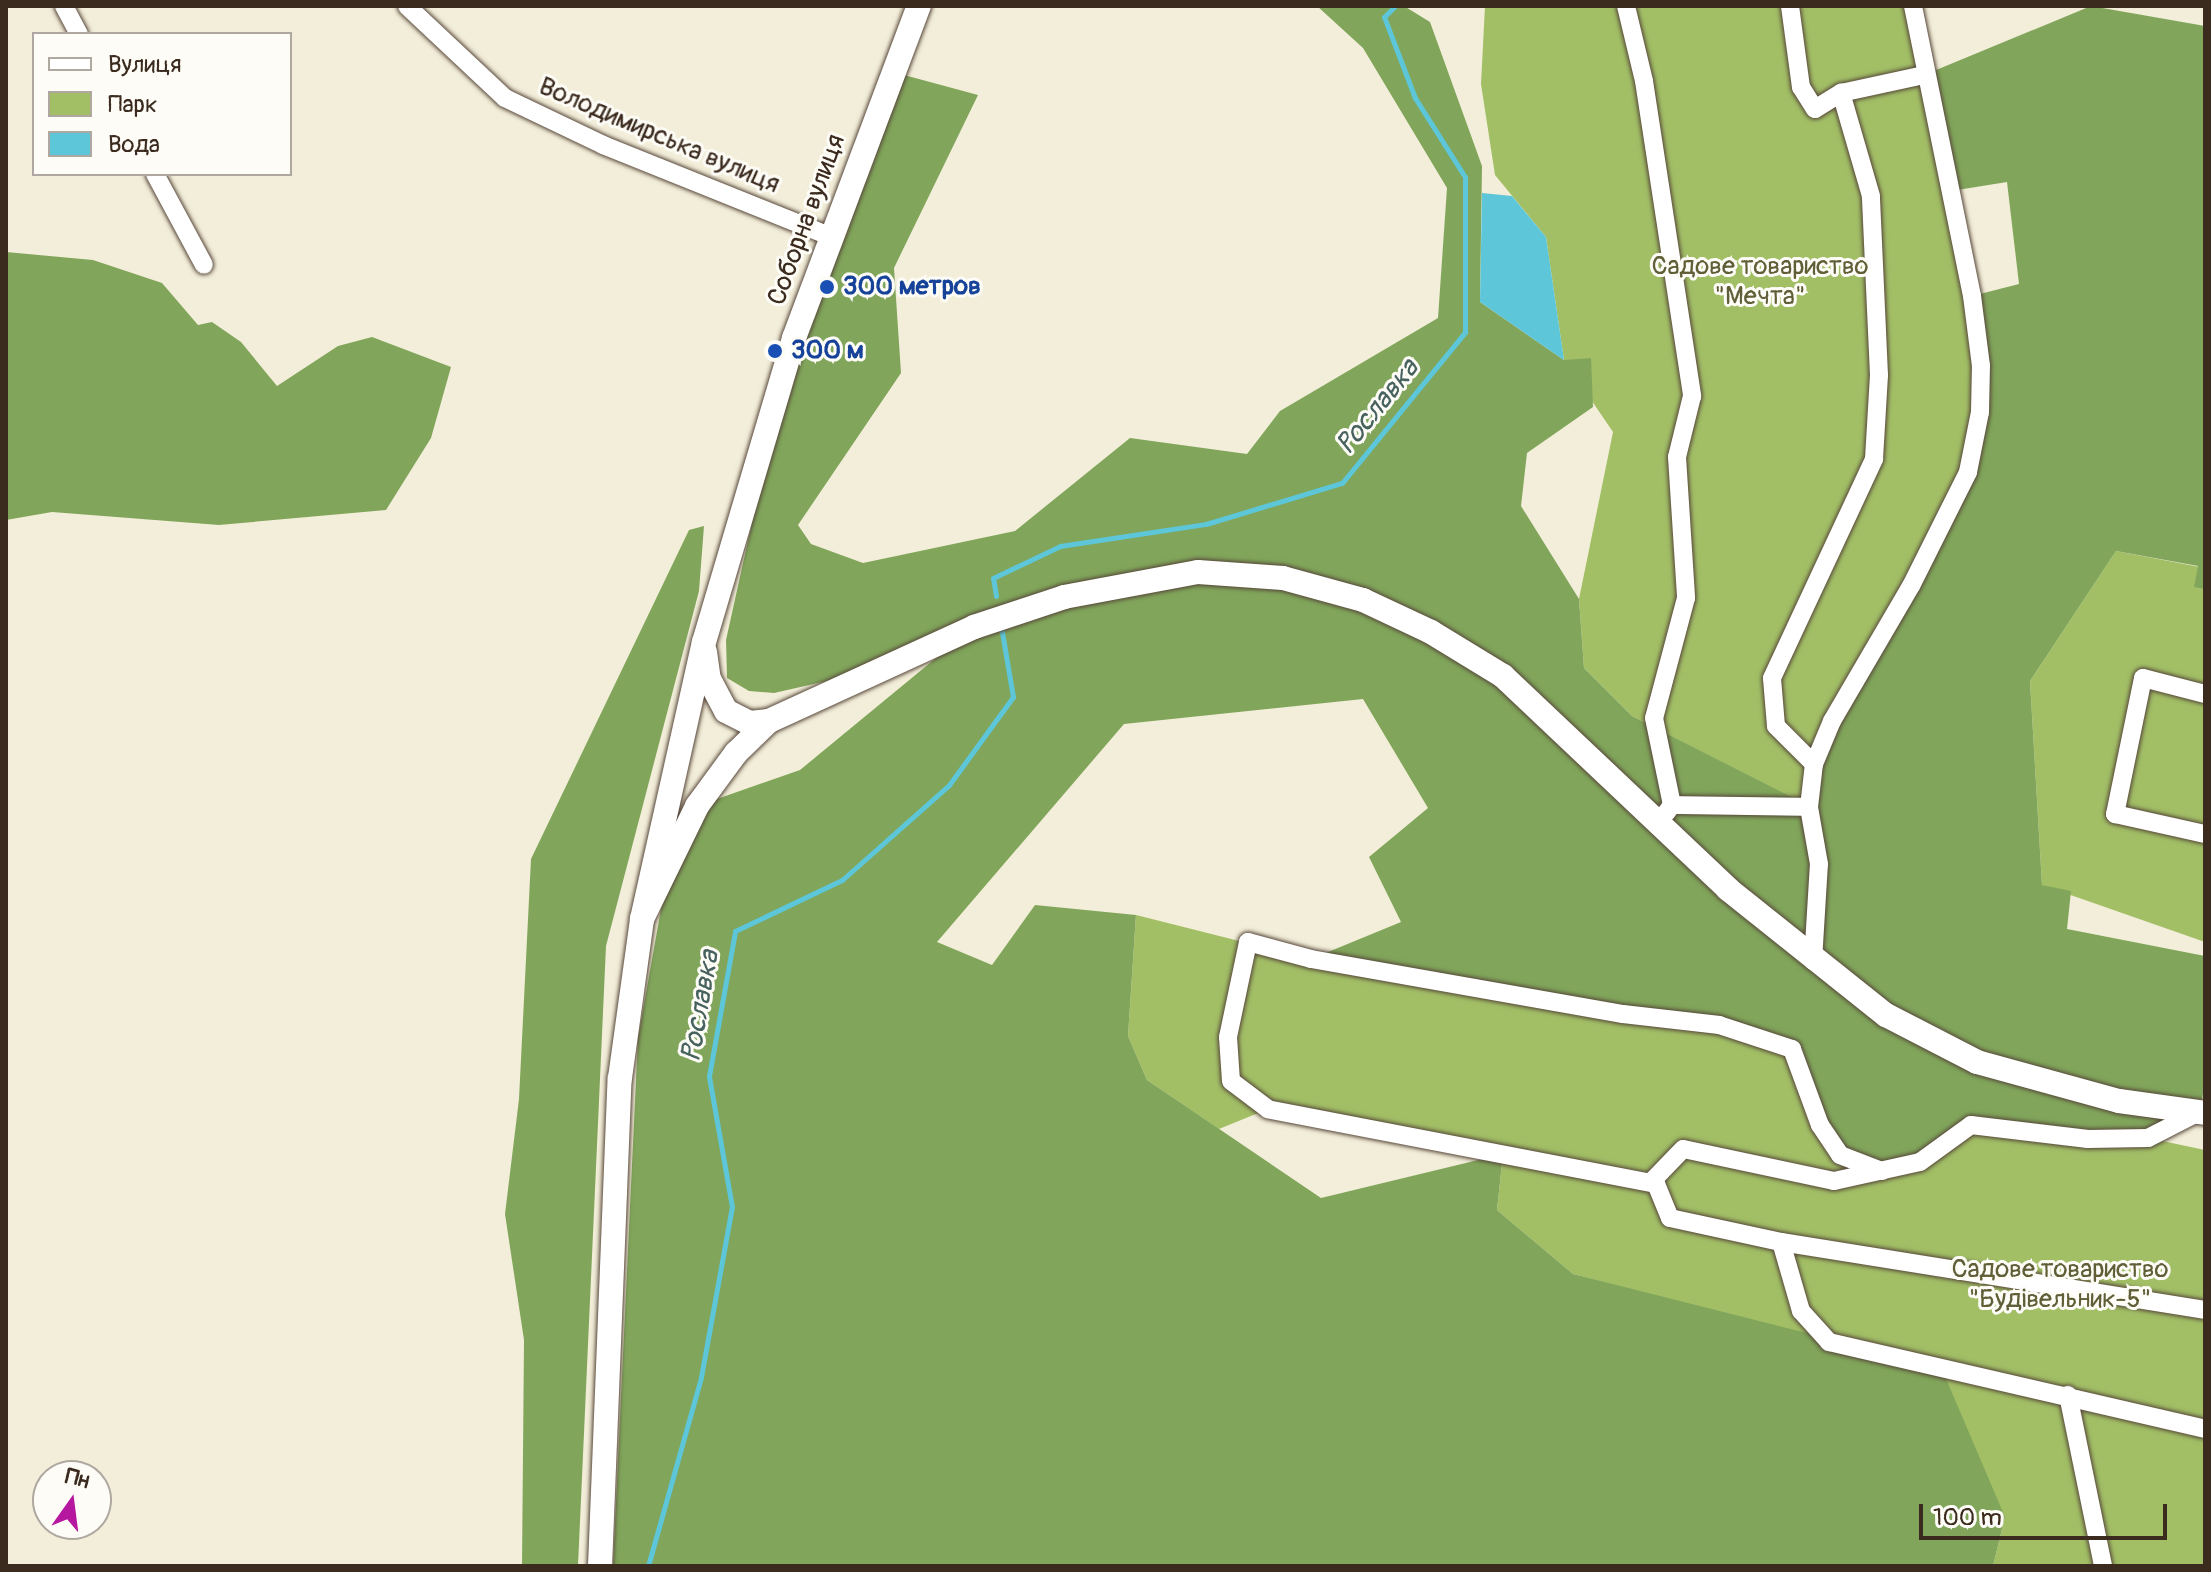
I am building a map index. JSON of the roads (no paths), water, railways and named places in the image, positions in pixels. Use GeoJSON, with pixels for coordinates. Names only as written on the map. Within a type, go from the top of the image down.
{"type":"FeatureCollection","features":[{"type":"Feature","properties":{"kind":"main road","name":"Соборна вулиця"},"geometry":{"type":"LineString","coordinates":[[642,919],[704,642],[829,236],[916,7]]}},
{"type":"Feature","properties":{"kind":"main road"},"geometry":{"type":"LineString","coordinates":[[704,642],[709,679],[721,705],[750,723],[769,721],[974,627],[1064,597],[1198,572],[1283,578],[1363,600],[1431,632],[1503,676],[1666,814],[1813,961],[1886,1015],[1977,1062],[2119,1101],[2202,1113]]}},
{"type":"Feature","properties":{"kind":"main road"},"geometry":{"type":"LineString","coordinates":[[600,1566],[620,1078],[642,919],[697,806],[736,753],[769,721]]}},
{"type":"Feature","properties":{"kind":"street"},"geometry":{"type":"LineString","coordinates":[[64,6],[78,32]]}},
{"type":"Feature","properties":{"kind":"street","name":"Володимирська вулиця"},"geometry":{"type":"LineString","coordinates":[[407,6],[505,98],[603,145],[829,236]]}},
{"type":"Feature","properties":{"kind":"street"},"geometry":{"type":"LineString","coordinates":[[1626,6],[1644,81],[1692,396],[1677,457],[1686,598],[1654,718],[1666,814],[1809,807]]}},
{"type":"Feature","properties":{"kind":"street"},"geometry":{"type":"LineString","coordinates":[[1790,6],[1801,87],[1815,109],[1841,93],[1924,75]]}},
{"type":"Feature","properties":{"kind":"street"},"geometry":{"type":"LineString","coordinates":[[1813,961],[1819,864],[1809,807],[1814,764],[1832,721],[1911,586],[1968,472],[1980,412],[1981,366],[1972,296],[1924,75],[1913,6]]}},
{"type":"Feature","properties":{"kind":"street"},"geometry":{"type":"LineString","coordinates":[[1814,764],[1776,726],[1772,678],[1874,459],[1879,375],[1871,196],[1841,93]]}},
{"type":"Feature","properties":{"kind":"street"},"geometry":{"type":"LineString","coordinates":[[156,176],[204,265]]}},
{"type":"Feature","properties":{"kind":"street"},"geometry":{"type":"LineString","coordinates":[[2205,694],[2143,678],[2115,814],[2205,834]]}},
{"type":"Feature","properties":{"kind":"street"},"geometry":{"type":"LineString","coordinates":[[1656,1184],[1268,1109],[1231,1081],[1228,1037],[1248,942],[1311,959],[1592,1009],[1719,1025],[1792,1049],[1820,1125],[1840,1155],[1882,1171]]}},
{"type":"Feature","properties":{"kind":"street"},"geometry":{"type":"LineString","coordinates":[[2202,1113],[2148,1138],[2088,1139],[1971,1125],[1920,1162],[1834,1181],[1683,1149],[1654,1179],[1670,1218],[1781,1242],[2205,1310]]}},
{"type":"Feature","properties":{"kind":"street"},"geometry":{"type":"LineString","coordinates":[[1781,1242],[1801,1311],[1829,1342],[2205,1429]]}},
{"type":"Feature","properties":{"kind":"street"},"geometry":{"type":"LineString","coordinates":[[2068,1395],[2103,1566]]}},
{"type":"Feature","properties":{"kind":"water"},"geometry":{"type":"Polygon","coordinates":[[[1482,193],[1512,196],[1546,237],[1564,360],[1480,302],[1482,193]]]}},
{"type":"Feature","properties":{"kind":"waterway","name":"Рославка"},"geometry":{"type":"LineString","coordinates":[[996,596],[993,578],[1060,546],[1206,524],[1342,483],[1465,332],[1465,177],[1415,98],[1384,17],[1395,6]]}},
{"type":"Feature","properties":{"kind":"waterway","name":"Рославка"},"geometry":{"type":"LineString","coordinates":[[648,1566],[701,1377],[732,1207],[709,1076],[735,931],[842,880],[949,785],[1013,697],[1001,626]]}},
{"type":"Feature","properties":{"kind":"place","name":"300 метров"},"geometry":{"type":"Point","coordinates":[827,287]}},
{"type":"Feature","properties":{"kind":"place","name":"300 м"},"geometry":{"type":"Point","coordinates":[775,351]}},
{"type":"Feature","properties":{"kind":"park label","name":"Садове товариство \"Мечта\""},"geometry":{"type":"Point","coordinates":[1760,282]}},
{"type":"Feature","properties":{"kind":"park label","name":"Садове товариство \"Будівельник-5\""},"geometry":{"type":"Point","coordinates":[2060,1285]}}]}
